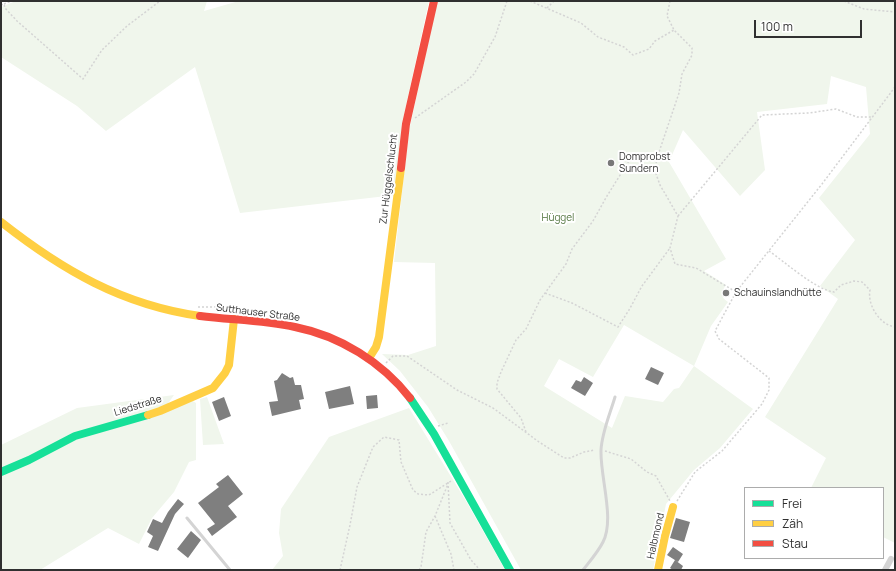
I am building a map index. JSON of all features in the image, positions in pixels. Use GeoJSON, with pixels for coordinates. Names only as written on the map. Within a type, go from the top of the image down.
{"type":"FeatureCollection","features":[{"type":"Feature","properties":{"kind":"street","name":"Zur Hüggelschlucht"},"geometry":{"type":"LineString","coordinates":[[369,358],[376,347],[379,337],[406,124],[434,1]]}},
{"type":"Feature","properties":{"kind":"street","name":"Sutthauser Straße"},"geometry":{"type":"LineString","coordinates":[[1,222],[53,261],[86,281],[113,293],[173,311],[285,325],[316,332],[347,345],[369,358],[389,375],[413,401],[510,570]]}},
{"type":"Feature","properties":{"kind":"street","name":"Liedstraße"},"geometry":{"type":"LineString","coordinates":[[1,472],[29,460],[75,436],[160,411],[213,388],[225,373],[229,365],[234,319]]}},
{"type":"Feature","properties":{"kind":"street","name":"Halbmond"},"geometry":{"type":"LineString","coordinates":[[658,570],[673,507]]}},
{"type":"Feature","properties":{"kind":"street"},"geometry":{"type":"LineString","coordinates":[[885,570],[891,559]]}},
{"type":"Feature","properties":{"kind":"lane"},"geometry":{"type":"LineString","coordinates":[[583,570],[604,542],[607,530],[602,450],[605,432],[615,396]]}},
{"type":"Feature","properties":{"kind":"lane"},"geometry":{"type":"LineString","coordinates":[[187,518],[230,570]]}},
{"type":"Feature","properties":{"kind":"path"},"geometry":{"type":"LineString","coordinates":[[1,4],[12,1]]}},
{"type":"Feature","properties":{"kind":"path"},"geometry":{"type":"LineString","coordinates":[[4,4],[5,8],[17,21],[83,79],[102,50],[127,26],[160,1]]}},
{"type":"Feature","properties":{"kind":"path"},"geometry":{"type":"LineString","coordinates":[[406,124],[466,82],[474,74],[495,37],[507,1]]}},
{"type":"Feature","properties":{"kind":"path"},"geometry":{"type":"LineString","coordinates":[[530,1],[581,22],[598,37],[624,47],[633,54],[650,49],[655,41],[674,30]]}},
{"type":"Feature","properties":{"kind":"path"},"geometry":{"type":"LineString","coordinates":[[547,8],[554,1]]}},
{"type":"Feature","properties":{"kind":"path"},"geometry":{"type":"LineString","coordinates":[[670,1],[667,16],[674,30],[692,48],[692,55],[682,74],[679,94],[667,124],[657,158],[655,171],[660,185],[678,216]]}},
{"type":"Feature","properties":{"kind":"path"},"geometry":{"type":"LineString","coordinates":[[844,1],[864,9],[895,12]]}},
{"type":"Feature","properties":{"kind":"path"},"geometry":{"type":"LineString","coordinates":[[385,363],[393,356],[407,356],[457,390],[493,408],[564,458],[570,458],[584,452],[602,450],[630,459],[647,472],[656,476],[673,507],[695,472],[722,451],[762,404],[769,390],[769,378],[719,339],[715,331],[736,292],[770,251],[895,87]]}},
{"type":"Feature","properties":{"kind":"path"},"geometry":{"type":"LineString","coordinates":[[544,293],[572,303],[618,327],[642,286],[670,248],[678,216],[762,115],[809,113],[836,109],[858,117],[873,117]]}},
{"type":"Feature","properties":{"kind":"path"},"geometry":{"type":"LineString","coordinates":[[526,432],[521,418],[497,389],[497,382],[516,340],[526,329],[544,293],[566,264],[572,249],[593,221],[632,156],[636,154],[649,159],[657,158]]}},
{"type":"Feature","properties":{"kind":"path"},"geometry":{"type":"LineString","coordinates":[[670,248],[675,264],[696,268],[736,292]]}},
{"type":"Feature","properties":{"kind":"path"},"geometry":{"type":"LineString","coordinates":[[770,251],[807,278],[814,285],[831,292],[834,292],[841,285],[854,281],[862,282],[870,290],[870,299],[878,317],[889,326],[895,327]]}},
{"type":"Feature","properties":{"kind":"path"},"geometry":{"type":"LineString","coordinates":[[193,307],[219,307],[235,310]]}},
{"type":"Feature","properties":{"kind":"path"},"geometry":{"type":"LineString","coordinates":[[436,427],[448,423]]}},
{"type":"Feature","properties":{"kind":"path"},"geometry":{"type":"LineString","coordinates":[[340,570],[357,487],[374,447],[384,437],[399,440],[401,462],[413,490],[418,494],[429,494],[448,482]]}},
{"type":"Feature","properties":{"kind":"path"},"geometry":{"type":"LineString","coordinates":[[419,570],[421,567],[426,532],[435,516],[448,482]]}},
{"type":"Feature","properties":{"kind":"path"},"geometry":{"type":"LineString","coordinates":[[448,482],[450,523],[471,560],[480,570]]}},
{"type":"Feature","properties":{"kind":"path"},"geometry":{"type":"LineString","coordinates":[[435,516],[451,554],[454,570]]}},
{"type":"Feature","properties":{"kind":"green space"},"geometry":{"type":"Polygon","coordinates":[[[16,1],[207,1],[204,11],[239,1],[429,1],[403,119],[395,195],[240,213],[195,67],[106,131],[77,106],[1,57],[1,7],[16,1]]]}},
{"type":"Feature","properties":{"kind":"green space","name":"Hüggel"},"geometry":{"type":"Polygon","coordinates":[[[437,1],[895,1],[895,543],[884,538],[884,487],[812,487],[826,458],[765,417],[838,299],[820,286],[855,240],[819,198],[870,134],[866,87],[831,76],[827,104],[757,112],[765,170],[740,196],[683,130],[669,162],[726,259],[704,271],[726,285],[722,294],[728,302],[711,326],[694,366],[753,409],[720,448],[694,470],[666,504],[653,570],[521,570],[449,441],[428,407],[400,371],[382,354],[408,355],[436,346],[435,263],[394,262],[409,131],[437,1]],[[624,325],[593,377],[559,359],[544,386],[612,428],[625,396],[663,402],[674,389],[679,388],[694,366],[624,325]]]}},
{"type":"Feature","properties":{"kind":"green space"},"geometry":{"type":"Polygon","coordinates":[[[174,395],[162,412],[193,401],[196,403],[196,460],[189,462],[174,492],[152,518],[139,544],[108,528],[40,570],[1,570],[1,445],[77,408],[174,395]]]}},
{"type":"Feature","properties":{"kind":"green space"},"geometry":{"type":"Polygon","coordinates":[[[207,397],[224,444],[203,445],[200,399],[207,397]]]}},
{"type":"Feature","properties":{"kind":"green space"},"geometry":{"type":"Polygon","coordinates":[[[409,408],[466,501],[505,570],[272,570],[283,556],[279,533],[281,509],[329,437],[409,408]]]}},
{"type":"Feature","properties":{"kind":"building"},"geometry":{"type":"Polygon","coordinates":[[[651,367],[664,373],[658,385],[645,379],[651,367]]]}},
{"type":"Feature","properties":{"kind":"building"},"geometry":{"type":"Polygon","coordinates":[[[282,373],[290,378],[293,377],[295,385],[301,385],[304,399],[299,400],[301,409],[272,416],[269,402],[278,401],[274,381],[277,380],[282,373]]]}},
{"type":"Feature","properties":{"kind":"building"},"geometry":{"type":"Polygon","coordinates":[[[584,377],[593,383],[585,396],[571,388],[576,380],[581,382],[584,377]]]}},
{"type":"Feature","properties":{"kind":"building"},"geometry":{"type":"Polygon","coordinates":[[[350,386],[354,404],[329,409],[325,392],[350,386]]]}},
{"type":"Feature","properties":{"kind":"building"},"geometry":{"type":"Polygon","coordinates":[[[377,395],[378,408],[367,409],[366,396],[377,395]]]}},
{"type":"Feature","properties":{"kind":"building"},"geometry":{"type":"Polygon","coordinates":[[[224,397],[231,416],[219,421],[212,402],[224,397]]]}},
{"type":"Feature","properties":{"kind":"building"},"geometry":{"type":"Polygon","coordinates":[[[228,475],[243,494],[228,506],[237,517],[212,536],[207,529],[215,524],[198,503],[219,487],[216,484],[228,475]]]}},
{"type":"Feature","properties":{"kind":"building"},"geometry":{"type":"Polygon","coordinates":[[[178,499],[184,504],[175,514],[158,551],[148,547],[153,536],[147,532],[153,519],[162,523],[178,499]]]}},
{"type":"Feature","properties":{"kind":"building"},"geometry":{"type":"Polygon","coordinates":[[[676,518],[690,522],[684,542],[670,538],[676,518]]]}},
{"type":"Feature","properties":{"kind":"building"},"geometry":{"type":"Polygon","coordinates":[[[191,531],[201,540],[188,558],[177,549],[191,531]]]}},
{"type":"Feature","properties":{"kind":"building"},"geometry":{"type":"Polygon","coordinates":[[[673,547],[683,554],[678,562],[667,555],[673,547]]]}},
{"type":"Feature","properties":{"kind":"building"},"geometry":{"type":"Polygon","coordinates":[[[675,560],[683,566],[681,570],[673,570],[670,568],[675,560]]]}},
{"type":"Feature","properties":{"kind":"traffic: fast"},"geometry":{"type":"LineString","coordinates":[[410,398],[434,434],[510,570]]}},
{"type":"Feature","properties":{"kind":"traffic: fast"},"geometry":{"type":"LineString","coordinates":[[1,472],[29,460],[75,436],[148,415]]}},
{"type":"Feature","properties":{"kind":"traffic: slow"},"geometry":{"type":"LineString","coordinates":[[369,358],[376,347],[379,337],[401,168]]}},
{"type":"Feature","properties":{"kind":"traffic: slow"},"geometry":{"type":"LineString","coordinates":[[1,222],[47,255],[94,283],[145,303],[172,311],[200,316]]}},
{"type":"Feature","properties":{"kind":"traffic: slow"},"geometry":{"type":"LineString","coordinates":[[148,415],[213,388],[225,373],[229,365],[234,319]]}},
{"type":"Feature","properties":{"kind":"traffic: slow"},"geometry":{"type":"LineString","coordinates":[[658,570],[673,507]]}},
{"type":"Feature","properties":{"kind":"traffic: jam"},"geometry":{"type":"LineString","coordinates":[[401,168],[406,124],[434,1]]}},
{"type":"Feature","properties":{"kind":"traffic: jam"},"geometry":{"type":"LineString","coordinates":[[200,316],[259,321],[295,327],[328,337],[359,352],[373,362],[387,373],[410,398]]}},
{"type":"Feature","properties":{"kind":"place","name":"Domprobst Sundern"},"geometry":{"type":"Point","coordinates":[611,163]}},
{"type":"Feature","properties":{"kind":"place","name":"Schauinslandhütte"},"geometry":{"type":"Point","coordinates":[726,293]}}]}
